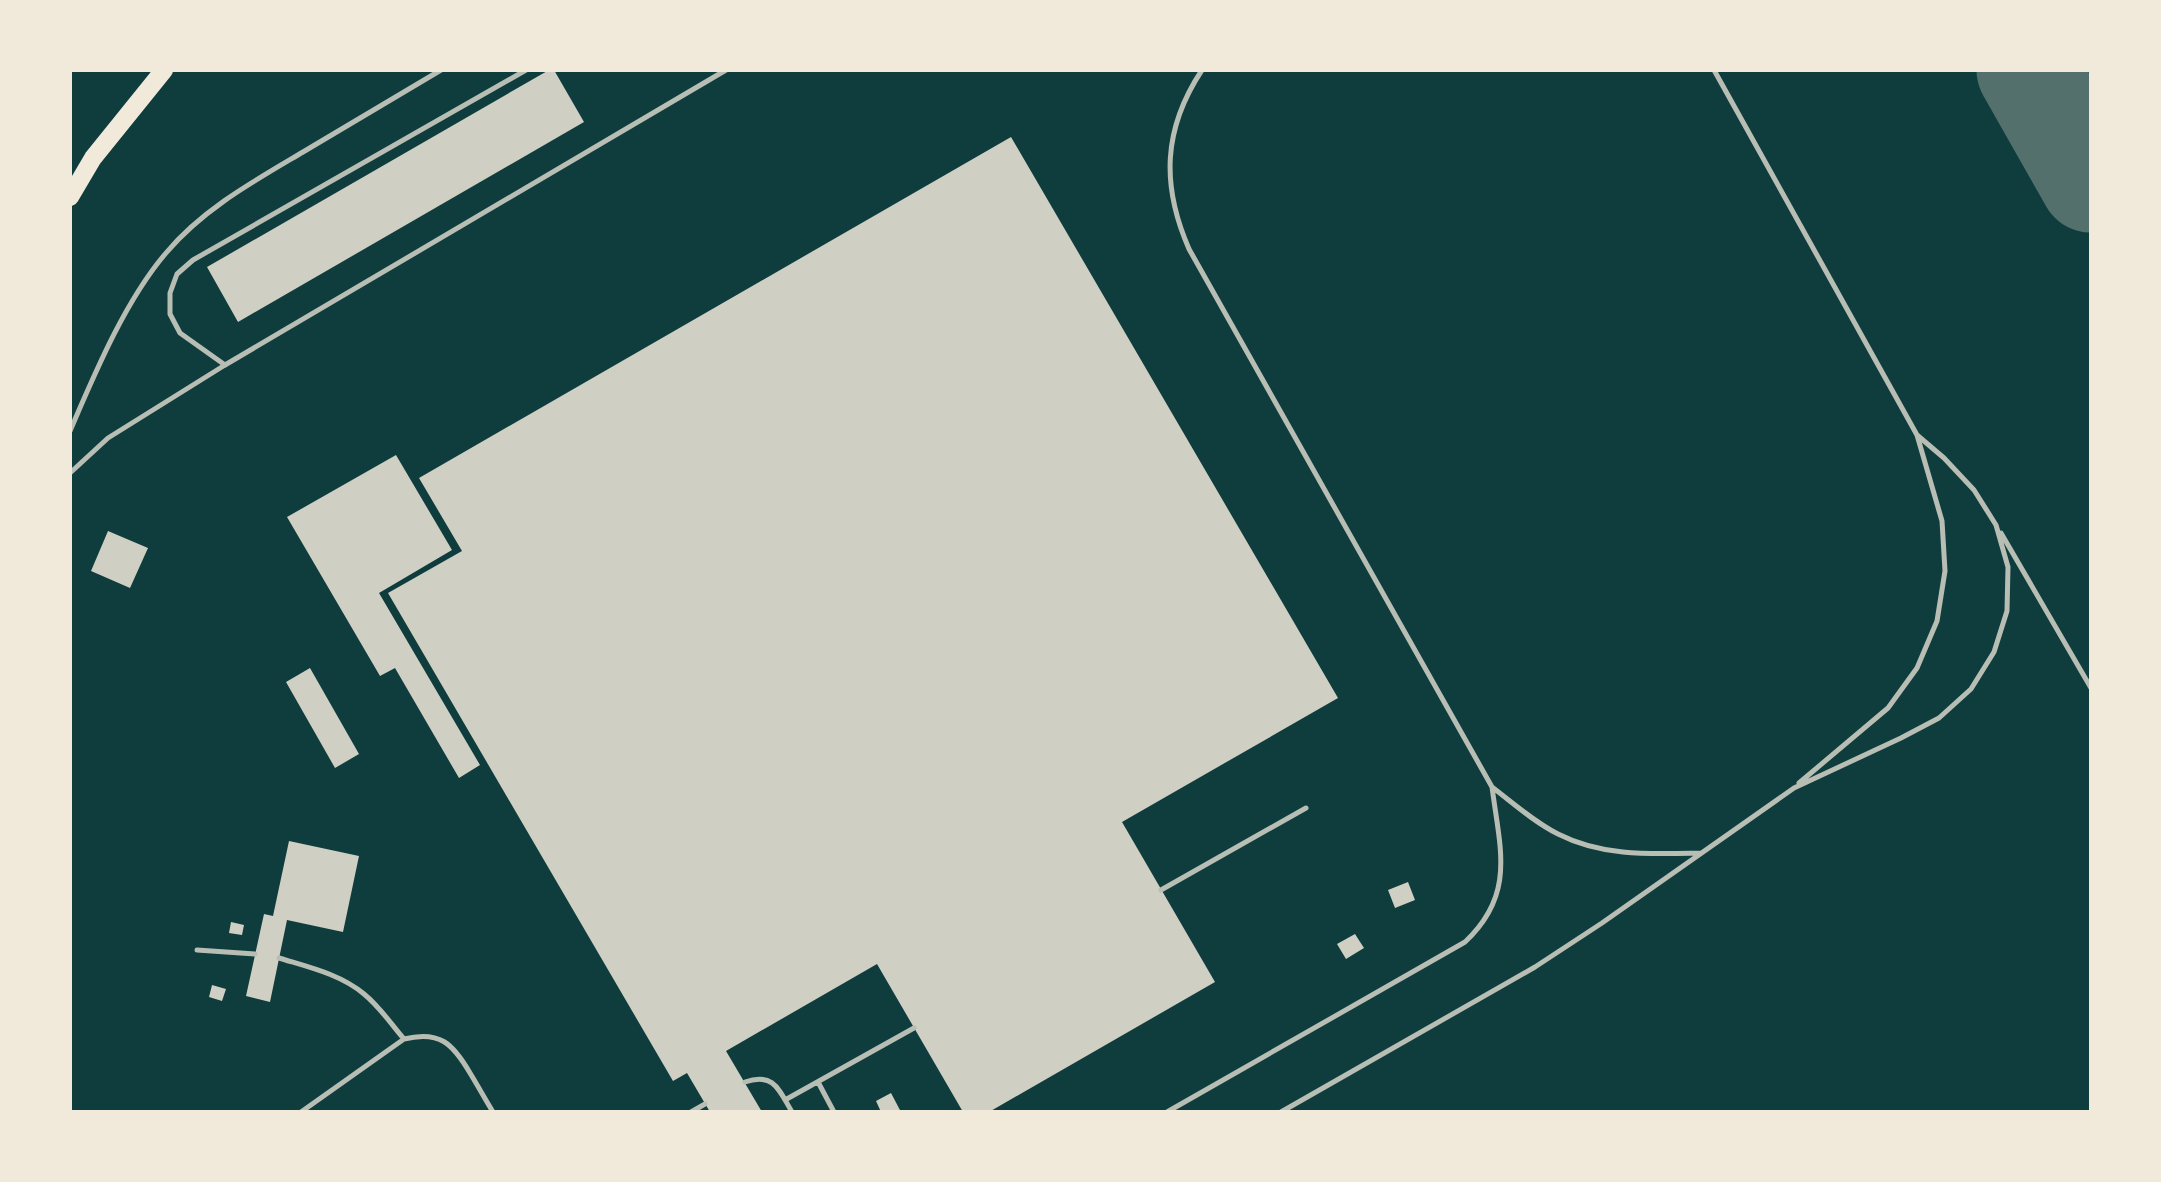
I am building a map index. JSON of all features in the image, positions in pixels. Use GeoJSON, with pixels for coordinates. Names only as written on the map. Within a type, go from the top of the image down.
{"type":"FeatureCollection","features":[{"type":"Feature","properties":{"kind":"main road"},"geometry":{"type":"LineString","coordinates":[[70,197],[93,158],[164,70]]}},
{"type":"Feature","properties":{"kind":"lane"},"geometry":{"type":"LineString","coordinates":[[70,431],[116,331],[139,290],[166,253],[198,221],[235,192],[440,70]]}},
{"type":"Feature","properties":{"kind":"lane"},"geometry":{"type":"LineString","coordinates":[[225,365],[180,332],[170,314],[170,293],[177,274],[194,260],[526,70]]}},
{"type":"Feature","properties":{"kind":"lane"},"geometry":{"type":"LineString","coordinates":[[70,473],[108,438],[225,365],[726,70]]}},
{"type":"Feature","properties":{"kind":"lane"},"geometry":{"type":"LineString","coordinates":[[1167,1112],[1465,942],[1480,928],[1491,912],[1502,872],[1492,787],[1196,261],[1180,228],[1170,182],[1170,150],[1177,118],[1202,70]]}},
{"type":"Feature","properties":{"kind":"lane"},"geometry":{"type":"LineString","coordinates":[[1281,1112],[1535,967],[1794,788],[1888,708],[1917,668],[1937,621],[1945,571],[1942,521],[1917,435],[1714,70]]}},
{"type":"Feature","properties":{"kind":"lane"},"geometry":{"type":"LineString","coordinates":[[1917,435],[1944,458],[1974,490],[2091,688]]}},
{"type":"Feature","properties":{"kind":"lane"},"geometry":{"type":"LineString","coordinates":[[1794,788],[1940,718],[1971,689],[1994,652],[2007,611],[2008,568],[1996,525]]}},
{"type":"Feature","properties":{"kind":"lane"},"geometry":{"type":"LineString","coordinates":[[1492,787],[1556,833],[1580,844],[1605,851],[1634,854],[1703,853]]}},
{"type":"Feature","properties":{"kind":"lane"},"geometry":{"type":"LineString","coordinates":[[1161,890],[1306,808]]}},
{"type":"Feature","properties":{"kind":"lane"},"geometry":{"type":"LineString","coordinates":[[197,950],[255,954]]}},
{"type":"Feature","properties":{"kind":"lane"},"geometry":{"type":"LineString","coordinates":[[279,958],[341,979],[362,992],[404,1039]]}},
{"type":"Feature","properties":{"kind":"lane"},"geometry":{"type":"LineString","coordinates":[[785,1100],[914,1028]]}},
{"type":"Feature","properties":{"kind":"lane"},"geometry":{"type":"LineString","coordinates":[[301,1112],[404,1039],[417,1036],[433,1037],[447,1042],[458,1053],[493,1112]]}},
{"type":"Feature","properties":{"kind":"lane"},"geometry":{"type":"LineString","coordinates":[[745,1082],[757,1078],[769,1081],[779,1089],[792,1112]]}},
{"type":"Feature","properties":{"kind":"lane"},"geometry":{"type":"LineString","coordinates":[[818,1082],[834,1112]]}},
{"type":"Feature","properties":{"kind":"lane"},"geometry":{"type":"LineString","coordinates":[[691,1112],[705,1104]]}},
{"type":"Feature","properties":{"kind":"building"},"geometry":{"type":"Polygon","coordinates":[[[549,70],[554,70],[584,122],[238,322],[207,267],[549,70]]]}},
{"type":"Feature","properties":{"kind":"building"},"geometry":{"type":"Polygon","coordinates":[[[1011,137],[1338,698],[1122,822],[1215,982],[989,1112],[963,1112],[877,964],[726,1051],[762,1112],[710,1112],[687,1073],[673,1081],[388,593],[462,551],[419,478],[1011,137]]]}},
{"type":"Feature","properties":{"kind":"building"},"geometry":{"type":"Polygon","coordinates":[[[396,455],[452,550],[379,593],[480,765],[459,778],[395,668],[380,676],[287,517],[396,455]]]}},
{"type":"Feature","properties":{"kind":"building"},"geometry":{"type":"Polygon","coordinates":[[[108,531],[148,548],[130,588],[91,571],[108,531]]]}},
{"type":"Feature","properties":{"kind":"building"},"geometry":{"type":"Polygon","coordinates":[[[310,668],[359,754],[335,768],[286,682],[310,668]]]}},
{"type":"Feature","properties":{"kind":"building"},"geometry":{"type":"Polygon","coordinates":[[[289,841],[359,856],[343,932],[287,920],[270,1002],[246,996],[264,914],[273,916],[289,841]]]}},
{"type":"Feature","properties":{"kind":"building"},"geometry":{"type":"Polygon","coordinates":[[[1408,882],[1415,900],[1395,908],[1388,890],[1408,882]]]}},
{"type":"Feature","properties":{"kind":"building"},"geometry":{"type":"Polygon","coordinates":[[[231,922],[244,925],[242,935],[229,933],[231,922]]]}},
{"type":"Feature","properties":{"kind":"building"},"geometry":{"type":"Polygon","coordinates":[[[1355,934],[1364,948],[1346,959],[1337,944],[1355,934]]]}},
{"type":"Feature","properties":{"kind":"building"},"geometry":{"type":"Polygon","coordinates":[[[212,985],[226,989],[222,1001],[209,997],[212,985]]]}},
{"type":"Feature","properties":{"kind":"building"},"geometry":{"type":"Polygon","coordinates":[[[891,1093],[901,1112],[881,1112],[876,1101],[891,1093]]]}},
{"type":"Feature","properties":{"kind":"taxiway"},"geometry":{"type":"LineString","coordinates":[[2028,70],[2091,181]]}}]}
